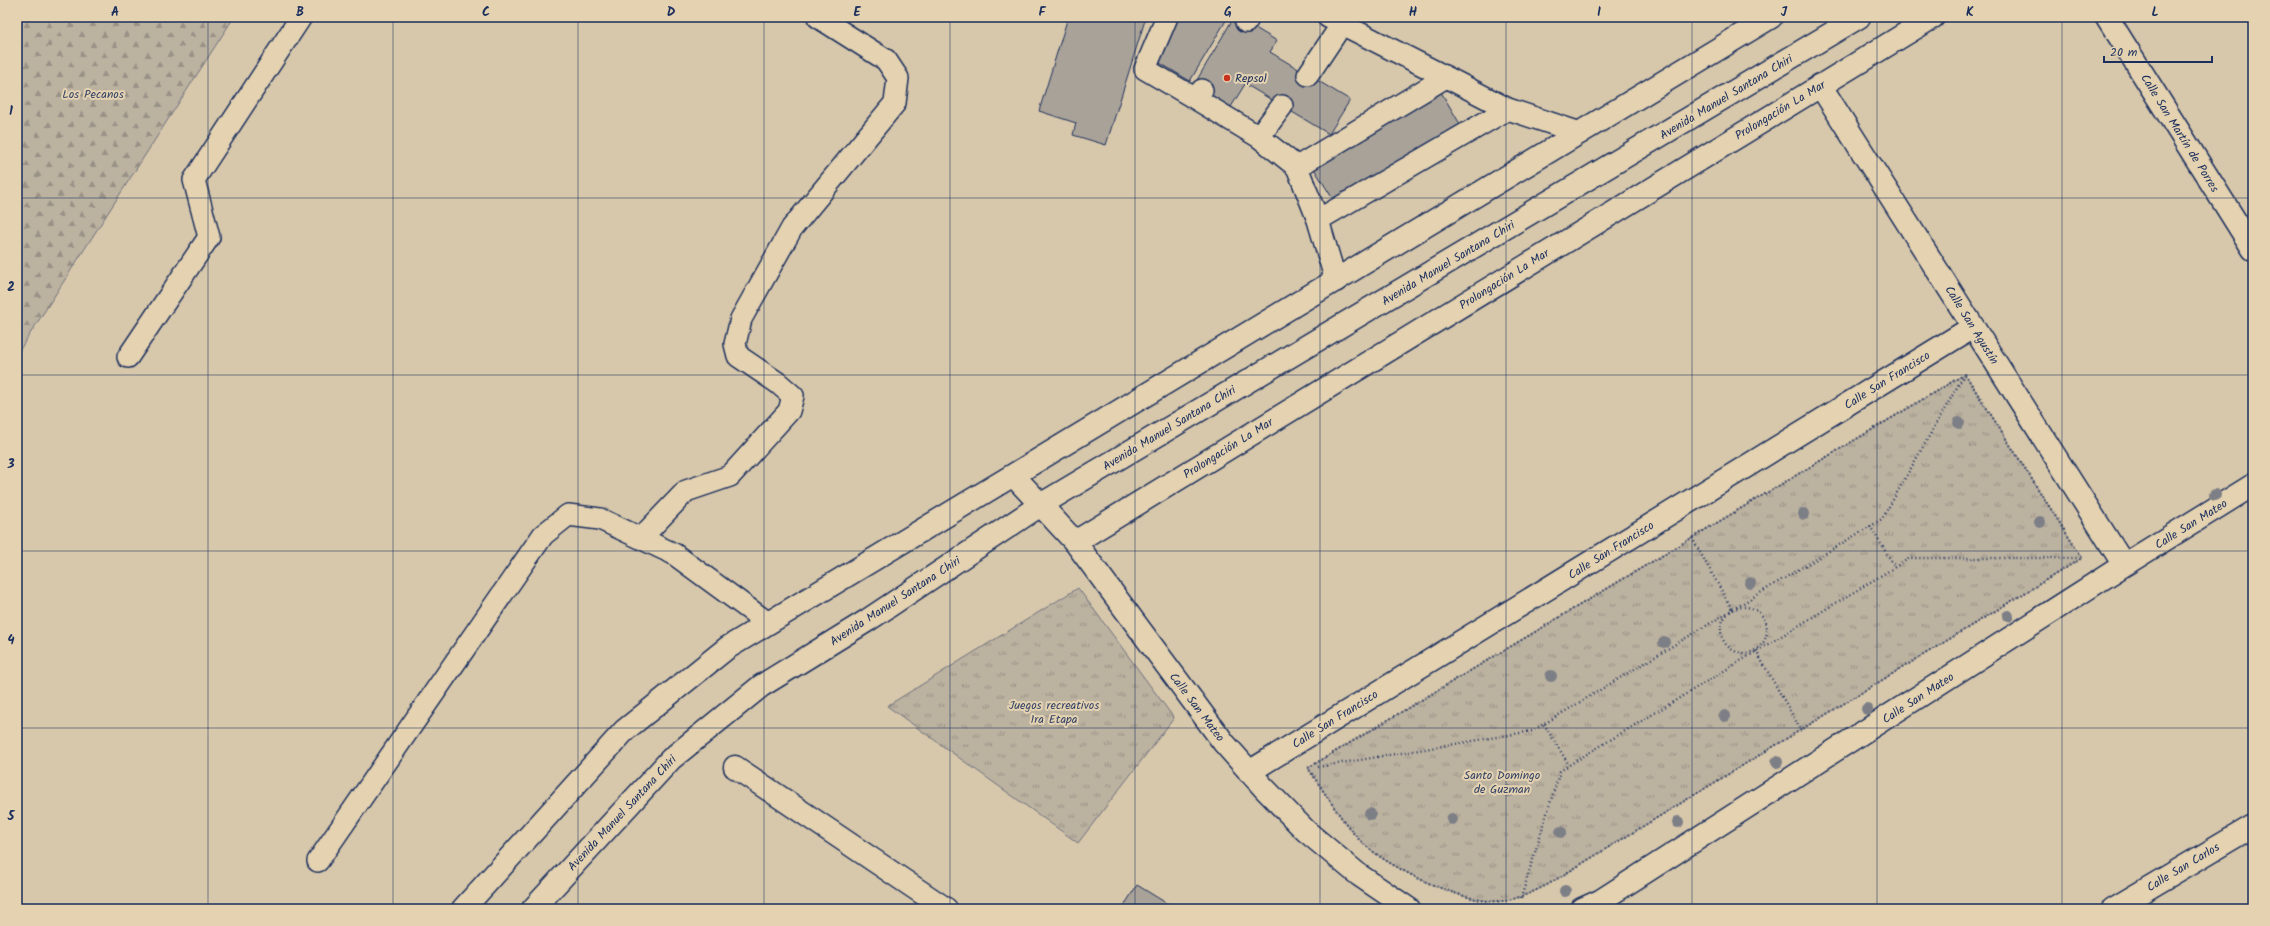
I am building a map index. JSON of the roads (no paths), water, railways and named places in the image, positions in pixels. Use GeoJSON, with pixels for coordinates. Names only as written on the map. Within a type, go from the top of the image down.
{"type":"FeatureCollection","features":[{"type":"Feature","properties":{"kind":"street"},"geometry":{"type":"LineString","coordinates":[[463,909],[625,730],[727,648],[1014,476],[1771,17]]}},
{"type":"Feature","properties":{"kind":"street","name":"Avenida Manuel Santana Chiri"},"geometry":{"type":"LineString","coordinates":[[532,909],[671,759],[761,686],[868,620],[1042,504],[1859,17]]}},
{"type":"Feature","properties":{"kind":"street","name":"Prolongación La Mar"},"geometry":{"type":"LineString","coordinates":[[1075,542],[1933,17]]}},
{"type":"Feature","properties":{"kind":"street","name":"Calle San Martín de Porres"},"geometry":{"type":"LineString","coordinates":[[2106,17],[2253,249]]}},
{"type":"Feature","properties":{"kind":"street","name":"Calle San Agustín"},"geometry":{"type":"LineString","coordinates":[[1820,85],[2124,565]]}},
{"type":"Feature","properties":{"kind":"street","name":"Calle San Francisco"},"geometry":{"type":"LineString","coordinates":[[1249,772],[1973,327]]}},
{"type":"Feature","properties":{"kind":"street","name":"Calle San Mateo"},"geometry":{"type":"LineString","coordinates":[[1014,476],[1042,504],[1075,542],[1224,743],[1249,772],[1306,831],[1359,875],[1408,909]]}},
{"type":"Feature","properties":{"kind":"street","name":"Calle San Mateo"},"geometry":{"type":"LineString","coordinates":[[1582,909],[1600,901],[2124,565],[2253,486]]}},
{"type":"Feature","properties":{"kind":"street"},"geometry":{"type":"LineString","coordinates":[[735,767],[946,909]]}},
{"type":"Feature","properties":{"kind":"street","name":"Calle San Carlos"},"geometry":{"type":"LineString","coordinates":[[2113,909],[2253,826]]}},
{"type":"Feature","properties":{"kind":"lane"},"geometry":{"type":"LineString","coordinates":[[128,357],[209,237],[194,180],[301,17]]}},
{"type":"Feature","properties":{"kind":"lane"},"geometry":{"type":"LineString","coordinates":[[641,538],[686,491],[730,476],[789,411],[793,396],[778,383],[738,356],[735,344],[741,319],[792,228],[895,104],[898,78],[886,60],[818,17]]}},
{"type":"Feature","properties":{"kind":"lane"},"geometry":{"type":"LineString","coordinates":[[1166,17],[1145,69],[1199,95],[1297,167],[1318,220],[1336,281]]}},
{"type":"Feature","properties":{"kind":"lane"},"geometry":{"type":"LineString","coordinates":[[1308,75],[1335,20],[1508,109],[1580,132]]}},
{"type":"Feature","properties":{"kind":"lane"},"geometry":{"type":"LineString","coordinates":[[1297,167],[1446,77]]}},
{"type":"Feature","properties":{"kind":"lane"},"geometry":{"type":"LineString","coordinates":[[1258,137],[1282,106]]}},
{"type":"Feature","properties":{"kind":"lane"},"geometry":{"type":"LineString","coordinates":[[1318,220],[1508,109]]}},
{"type":"Feature","properties":{"kind":"lane"},"geometry":{"type":"LineString","coordinates":[[318,861],[543,535],[568,515],[600,519],[674,554],[768,623]]}},
{"type":"Feature","properties":{"kind":"place","name":"Repsol"},"geometry":{"type":"Point","coordinates":[1227,78]}},
{"type":"Feature","properties":{"kind":"park label","name":"Los Pecanos"},"geometry":{"type":"Point","coordinates":[93,94]}},
{"type":"Feature","properties":{"kind":"park label","name":"Juegos recreativos 1ra Etapa"},"geometry":{"type":"Point","coordinates":[1054,712]}},
{"type":"Feature","properties":{"kind":"park label","name":"Santo Domingo de Guzman"},"geometry":{"type":"Point","coordinates":[1502,782]}}]}
